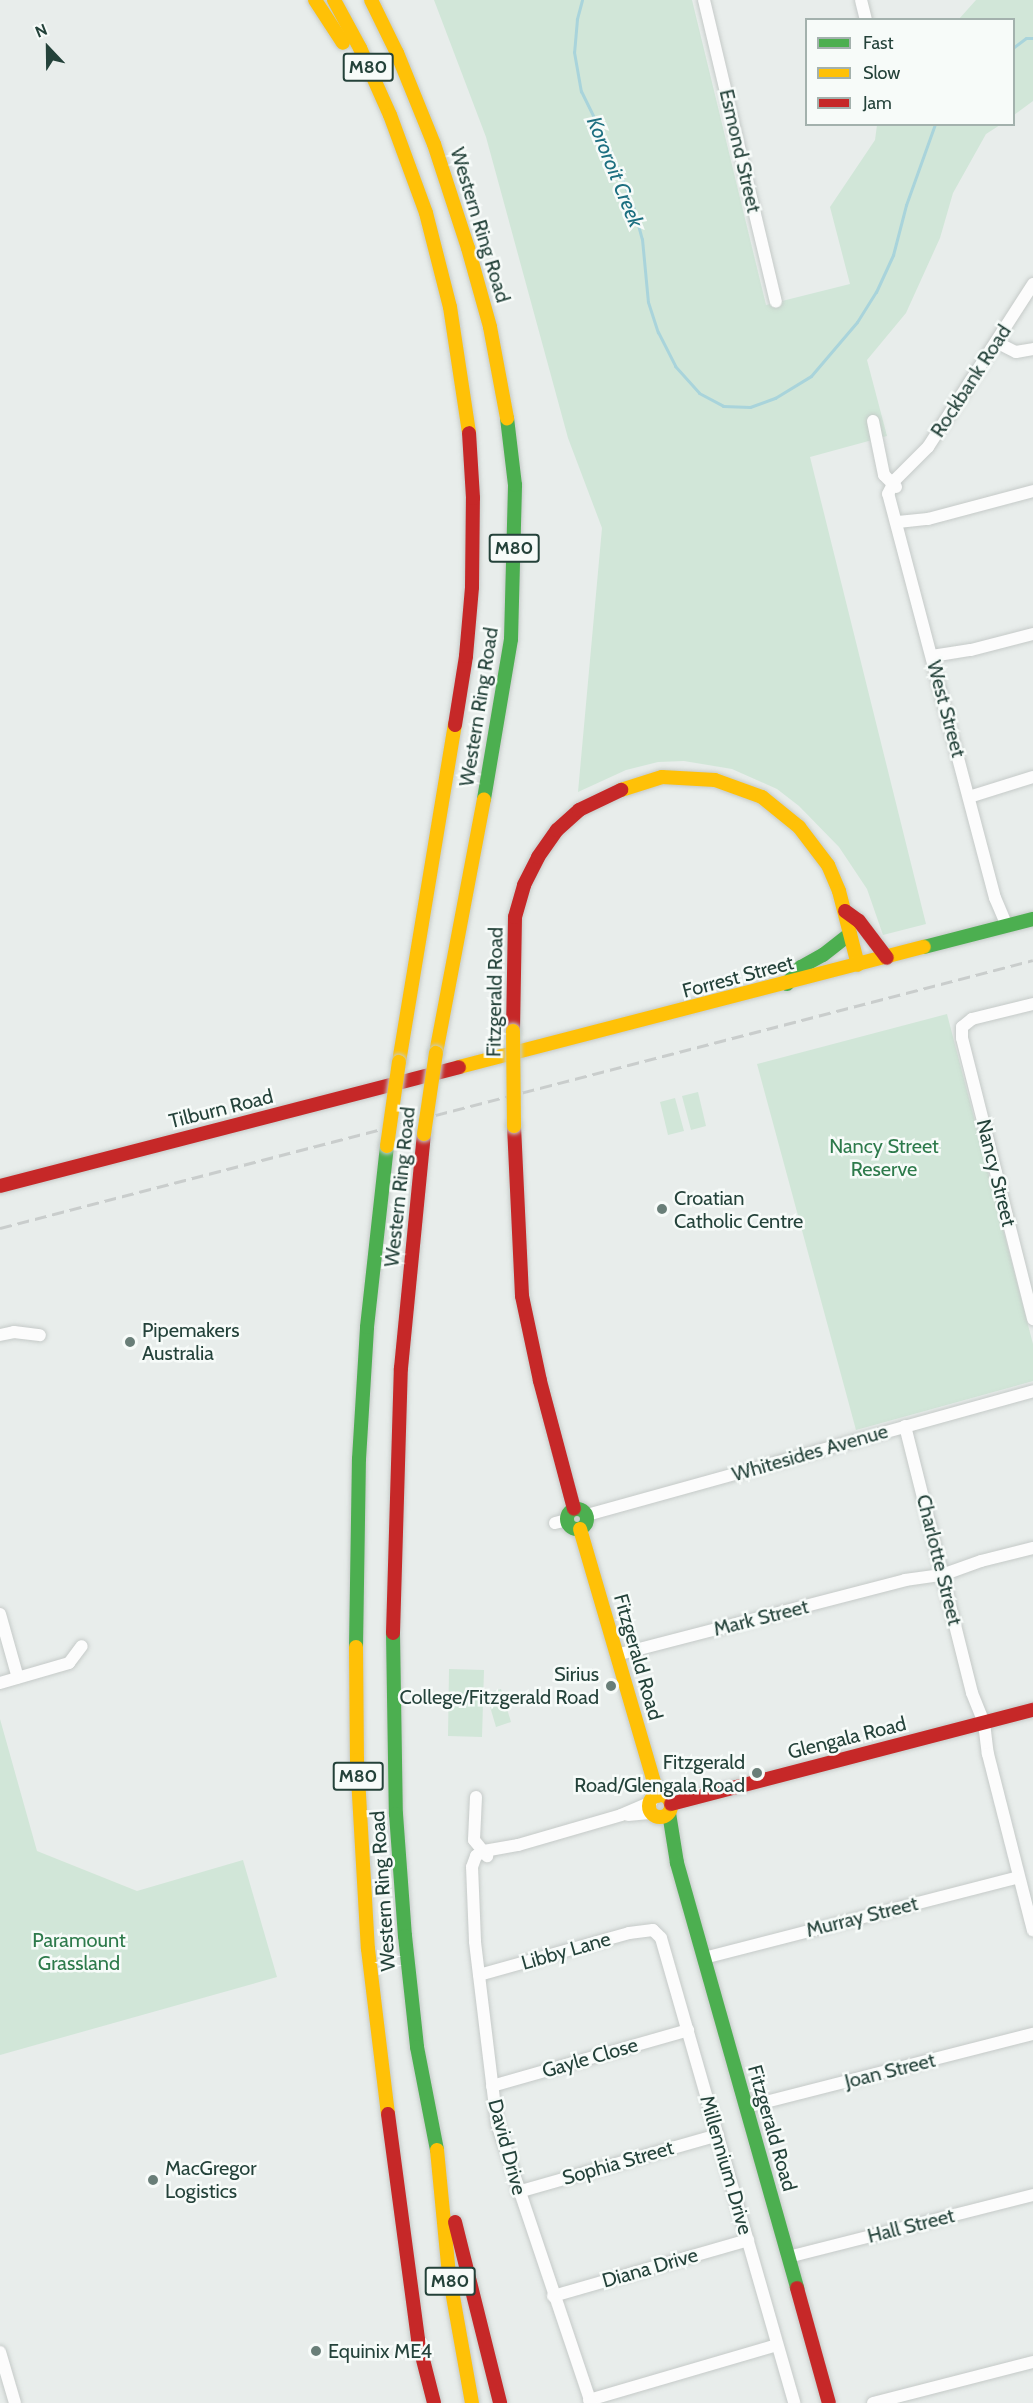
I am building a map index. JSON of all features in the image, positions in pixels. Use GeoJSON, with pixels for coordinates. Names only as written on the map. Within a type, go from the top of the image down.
{"type":"FeatureCollection","features":[{"type":"Feature","properties":{"kind":"main road"},"geometry":{"type":"LineString","coordinates":[[315,0],[369,81],[399,136]]}},
{"type":"Feature","properties":{"kind":"main road","name":"Western Ring Road"},"geometry":{"type":"LineString","coordinates":[[334,0],[360,48],[399,136],[426,213],[450,307],[469,428],[473,498],[472,587],[466,656],[399,1062],[387,1146],[367,1327],[356,1557],[357,1760],[368,1949],[418,2340],[434,2403]]}},
{"type":"Feature","properties":{"kind":"main road","name":"Western Ring Road"},"geometry":{"type":"LineString","coordinates":[[371,0],[397,53],[434,144],[490,327],[505,401],[515,484],[511,639],[496,738],[436,1053],[424,1134],[401,1368],[394,1531],[392,1672],[396,1814],[405,1936],[417,2047],[438,2158],[449,2274],[472,2403]]}},
{"type":"Feature","properties":{"kind":"main road"},"geometry":{"type":"LineString","coordinates":[[378,0],[397,53]]}},
{"type":"Feature","properties":{"kind":"main road","name":"Fitzgerald Road"},"geometry":{"type":"LineString","coordinates":[[829,2403],[580,1529],[586,1525],[571,1516],[537,1371],[518,1269],[512,945],[515,917],[524,885],[538,857],[557,830],[579,810],[631,785],[662,777],[685,777],[715,780],[762,797],[800,827],[828,865],[845,911],[858,965]]}},
{"type":"Feature","properties":{"kind":"main road"},"geometry":{"type":"LineString","coordinates":[[845,911],[859,921],[887,957]]}},
{"type":"Feature","properties":{"kind":"main road","name":"Forrest Street"},"geometry":{"type":"LineString","coordinates":[[452,1070],[1033,920]]}},
{"type":"Feature","properties":{"kind":"main road"},"geometry":{"type":"LineString","coordinates":[[787,984],[801,967],[823,955],[850,934]]}},
{"type":"Feature","properties":{"kind":"main road","name":"Tilburn Road"},"geometry":{"type":"LineString","coordinates":[[0,1186],[452,1070]]}},
{"type":"Feature","properties":{"kind":"main road","name":"Glengala Road"},"geometry":{"type":"LineString","coordinates":[[659,1807],[1033,1710]]}},
{"type":"Feature","properties":{"kind":"main road"},"geometry":{"type":"LineString","coordinates":[[438,2158],[500,2403]]}},
{"type":"Feature","properties":{"kind":"street","name":"Esmond Street"},"geometry":{"type":"LineString","coordinates":[[704,0],[776,302]]}},
{"type":"Feature","properties":{"kind":"street"},"geometry":{"type":"LineString","coordinates":[[861,0],[866,18]]}},
{"type":"Feature","properties":{"kind":"street","name":"Rockbank Road"},"geometry":{"type":"LineString","coordinates":[[894,486],[917,469],[928,447],[1033,284]]}},
{"type":"Feature","properties":{"kind":"street"},"geometry":{"type":"LineString","coordinates":[[996,342],[1016,352],[1033,349]]}},
{"type":"Feature","properties":{"kind":"street","name":"West Street"},"geometry":{"type":"LineString","coordinates":[[873,421],[884,476],[894,486],[898,524],[1003,927]]}},
{"type":"Feature","properties":{"kind":"street"},"geometry":{"type":"LineString","coordinates":[[898,524],[928,519],[1033,491]]}},
{"type":"Feature","properties":{"kind":"street"},"geometry":{"type":"LineString","coordinates":[[933,660],[1033,634]]}},
{"type":"Feature","properties":{"kind":"street"},"geometry":{"type":"LineString","coordinates":[[968,793],[1033,777]]}},
{"type":"Feature","properties":{"kind":"street","name":"Nancy Street"},"geometry":{"type":"LineString","coordinates":[[1033,1004],[972,1019],[962,1028],[962,1038],[1033,1318]]}},
{"type":"Feature","properties":{"kind":"street"},"geometry":{"type":"LineString","coordinates":[[0,1335],[14,1332],[40,1335]]}},
{"type":"Feature","properties":{"kind":"street","name":"Whitesides Avenue"},"geometry":{"type":"LineString","coordinates":[[571,1516],[1033,1391]]}},
{"type":"Feature","properties":{"kind":"street","name":"Charlotte Street"},"geometry":{"type":"LineString","coordinates":[[905,1426],[1033,1930]]}},
{"type":"Feature","properties":{"kind":"street","name":"Mark Street"},"geometry":{"type":"LineString","coordinates":[[616,1655],[1033,1548]]}},
{"type":"Feature","properties":{"kind":"street"},"geometry":{"type":"LineString","coordinates":[[0,1614],[18,1678]]}},
{"type":"Feature","properties":{"kind":"street"},"geometry":{"type":"LineString","coordinates":[[0,1683],[69,1663],[82,1646]]}},
{"type":"Feature","properties":{"kind":"street"},"geometry":{"type":"LineString","coordinates":[[476,1797],[475,1832],[485,1852],[659,1807]]}},
{"type":"Feature","properties":{"kind":"street","name":"David Drive"},"geometry":{"type":"LineString","coordinates":[[485,1852],[474,1881],[474,1927],[497,2124],[590,2401]]}},
{"type":"Feature","properties":{"kind":"street","name":"Murray Street"},"geometry":{"type":"LineString","coordinates":[[704,1958],[1020,1877]]}},
{"type":"Feature","properties":{"kind":"street","name":"Libby Lane"},"geometry":{"type":"LineString","coordinates":[[479,1975],[629,1933],[653,1930]]}},
{"type":"Feature","properties":{"kind":"street","name":"Millennium Drive"},"geometry":{"type":"LineString","coordinates":[[653,1930],[666,1948],[794,2403]]}},
{"type":"Feature","properties":{"kind":"street","name":"Gayle Close"},"geometry":{"type":"LineString","coordinates":[[492,2086],[688,2030]]}},
{"type":"Feature","properties":{"kind":"street","name":"Joan Street"},"geometry":{"type":"LineString","coordinates":[[746,2107],[1033,2034]]}},
{"type":"Feature","properties":{"kind":"street","name":"Sophia Street"},"geometry":{"type":"LineString","coordinates":[[518,2192],[718,2135]]}},
{"type":"Feature","properties":{"kind":"street","name":"Hall Street"},"geometry":{"type":"LineString","coordinates":[[788,2257],[1033,2194]]}},
{"type":"Feature","properties":{"kind":"street","name":"Diana Drive"},"geometry":{"type":"LineString","coordinates":[[553,2296],[748,2240]]}},
{"type":"Feature","properties":{"kind":"street"},"geometry":{"type":"LineString","coordinates":[[590,2401],[777,2346]]}},
{"type":"Feature","properties":{"kind":"street"},"geometry":{"type":"LineString","coordinates":[[0,2352],[15,2403]]}},
{"type":"Feature","properties":{"kind":"street"},"geometry":{"type":"LineString","coordinates":[[873,2403],[1033,2362]]}},
{"type":"Feature","properties":{"kind":"green space"},"geometry":{"type":"Polygon","coordinates":[[[434,0],[692,0],[766,305],[850,284],[830,207],[875,140],[877,126],[998,126],[986,134],[953,193],[940,238],[906,313],[867,360],[887,436],[810,457],[926,924],[883,935],[867,889],[839,847],[799,806],[777,789],[732,769],[684,761],[658,762],[626,770],[578,792],[602,528],[568,438],[486,137],[434,0]]]}},
{"type":"Feature","properties":{"kind":"green space"},"geometry":{"type":"Polygon","coordinates":[[[976,0],[1033,0],[1033,101],[1015,114],[1015,18],[960,18],[976,0]]]}},
{"type":"Feature","properties":{"kind":"green space","name":"Nancy Street Reserve"},"geometry":{"type":"Polygon","coordinates":[[[947,1014],[1033,1344],[1033,1381],[856,1430],[757,1064],[947,1014]]]}},
{"type":"Feature","properties":{"kind":"green space"},"geometry":{"type":"Polygon","coordinates":[[[698,1092],[706,1126],[691,1130],[682,1096],[698,1092]]]}},
{"type":"Feature","properties":{"kind":"green space"},"geometry":{"type":"Polygon","coordinates":[[[675,1098],[684,1131],[668,1135],[660,1102],[675,1098]]]}},
{"type":"Feature","properties":{"kind":"green space"},"geometry":{"type":"Polygon","coordinates":[[[449,1669],[484,1670],[482,1737],[448,1736],[449,1669]]]}},
{"type":"Feature","properties":{"kind":"green space"},"geometry":{"type":"Polygon","coordinates":[[[501,1689],[511,1722],[496,1727],[486,1693],[501,1689]]]}},
{"type":"Feature","properties":{"kind":"green space","name":"Paramount Grassland"},"geometry":{"type":"Polygon","coordinates":[[[0,1719],[37,1851],[137,1891],[243,1860],[277,1977],[0,2055],[0,1719]]]}},
{"type":"Feature","properties":{"kind":"waterway","name":"Kororoit Creek"},"geometry":{"type":"LineString","coordinates":[[582,0],[577,19],[574,52],[581,91],[612,154],[633,206],[642,239],[648,302],[658,332],[675,366],[699,393],[723,406],[750,407],[775,398],[811,376],[857,322],[876,292],[893,255],[906,205],[934,126]]}},
{"type":"Feature","properties":{"kind":"waterway","name":"Kororoit Creek"},"geometry":{"type":"LineString","coordinates":[[1015,46],[1026,38],[1033,38]]}},
{"type":"Feature","properties":{"kind":"railway"},"geometry":{"type":"LineString","coordinates":[[0,1228],[1033,960]]}},
{"type":"Feature","properties":{"kind":"traffic: fast"},"geometry":{"type":"LineString","coordinates":[[484,799],[511,639],[515,485],[507,418]]}},
{"type":"Feature","properties":{"kind":"traffic: fast"},"geometry":{"type":"LineString","coordinates":[[924,947],[1033,919]]}},
{"type":"Feature","properties":{"kind":"traffic: fast"},"geometry":{"type":"LineString","coordinates":[[787,984],[801,967],[823,955],[850,934]]}},
{"type":"Feature","properties":{"kind":"traffic: fast"},"geometry":{"type":"LineString","coordinates":[[356,1647],[359,1459],[367,1327],[387,1146]]}},
{"type":"Feature","properties":{"kind":"traffic: fast"},"geometry":{"type":"LineString","coordinates":[[573,1509],[581,1509],[587,1515],[587,1519],[587,1523],[581,1529],[573,1529],[567,1523],[567,1515],[573,1509]]}},
{"type":"Feature","properties":{"kind":"traffic: fast"},"geometry":{"type":"LineString","coordinates":[[393,1633],[396,1814],[405,1936],[417,2047],[437,2150]]}},
{"type":"Feature","properties":{"kind":"traffic: fast"},"geometry":{"type":"LineString","coordinates":[[669,1813],[677,1863],[797,2288]]}},
{"type":"Feature","properties":{"kind":"traffic: slow"},"geometry":{"type":"LineString","coordinates":[[315,0],[343,43]]}},
{"type":"Feature","properties":{"kind":"traffic: slow"},"geometry":{"type":"LineString","coordinates":[[334,0],[360,48],[390,115],[426,213],[450,307],[469,433]]}},
{"type":"Feature","properties":{"kind":"traffic: slow"},"geometry":{"type":"LineString","coordinates":[[371,0],[397,53],[434,144],[468,248],[490,327],[507,418]]}},
{"type":"Feature","properties":{"kind":"traffic: slow"},"geometry":{"type":"LineString","coordinates":[[399,1062],[455,725]]}},
{"type":"Feature","properties":{"kind":"traffic: slow"},"geometry":{"type":"LineString","coordinates":[[621,790],[662,777],[715,780],[762,797],[799,827],[828,865],[839,891],[858,965]]}},
{"type":"Feature","properties":{"kind":"traffic: slow"},"geometry":{"type":"LineString","coordinates":[[436,1053],[484,799]]}},
{"type":"Feature","properties":{"kind":"traffic: slow"},"geometry":{"type":"LineString","coordinates":[[459,1067],[924,947]]}},
{"type":"Feature","properties":{"kind":"traffic: slow"},"geometry":{"type":"LineString","coordinates":[[513,1031],[514,1126]]}},
{"type":"Feature","properties":{"kind":"traffic: slow"},"geometry":{"type":"LineString","coordinates":[[424,1134],[436,1053]]}},
{"type":"Feature","properties":{"kind":"traffic: slow"},"geometry":{"type":"LineString","coordinates":[[387,1146],[399,1062]]}},
{"type":"Feature","properties":{"kind":"traffic: slow"},"geometry":{"type":"LineString","coordinates":[[580,1529],[658,1796]]}},
{"type":"Feature","properties":{"kind":"traffic: slow"},"geometry":{"type":"LineString","coordinates":[[356,1647],[357,1760],[368,1949],[388,2114]]}},
{"type":"Feature","properties":{"kind":"traffic: slow"},"geometry":{"type":"LineString","coordinates":[[660,1795],[668,1798],[671,1806],[668,1814],[660,1817],[652,1814],[649,1806],[652,1798],[660,1795]]}},
{"type":"Feature","properties":{"kind":"traffic: slow"},"geometry":{"type":"LineString","coordinates":[[437,2150],[449,2274],[472,2403]]}},
{"type":"Feature","properties":{"kind":"traffic: jam"},"geometry":{"type":"LineString","coordinates":[[455,725],[466,656],[472,587],[473,498],[469,433]]}},
{"type":"Feature","properties":{"kind":"traffic: jam"},"geometry":{"type":"LineString","coordinates":[[513,1031],[515,917],[524,885],[538,857],[557,830],[579,810],[621,790]]}},
{"type":"Feature","properties":{"kind":"traffic: jam"},"geometry":{"type":"LineString","coordinates":[[845,911],[859,921],[887,958]]}},
{"type":"Feature","properties":{"kind":"traffic: jam"},"geometry":{"type":"LineString","coordinates":[[0,1186],[459,1067]]}},
{"type":"Feature","properties":{"kind":"traffic: jam"},"geometry":{"type":"LineString","coordinates":[[514,1126],[522,1296],[540,1381],[574,1509]]}},
{"type":"Feature","properties":{"kind":"traffic: jam"},"geometry":{"type":"LineString","coordinates":[[393,1633],[401,1368],[424,1134]]}},
{"type":"Feature","properties":{"kind":"traffic: jam"},"geometry":{"type":"LineString","coordinates":[[671,1804],[1033,1710]]}},
{"type":"Feature","properties":{"kind":"traffic: jam"},"geometry":{"type":"LineString","coordinates":[[388,2114],[418,2340],[434,2403]]}},
{"type":"Feature","properties":{"kind":"traffic: jam"},"geometry":{"type":"LineString","coordinates":[[455,2222],[500,2403]]}},
{"type":"Feature","properties":{"kind":"traffic: jam"},"geometry":{"type":"LineString","coordinates":[[797,2288],[829,2403]]}},
{"type":"Feature","properties":{"kind":"place","name":"Croatian Catholic Centre"},"geometry":{"type":"Point","coordinates":[662,1209]}},
{"type":"Feature","properties":{"kind":"place","name":"Pipemakers Australia"},"geometry":{"type":"Point","coordinates":[130,1342]}},
{"type":"Feature","properties":{"kind":"place","name":"Sirius College/Fitzgerald Road"},"geometry":{"type":"Point","coordinates":[611,1686]}},
{"type":"Feature","properties":{"kind":"place","name":"Fitzgerald Road/Glengala Road"},"geometry":{"type":"Point","coordinates":[757,1773]}},
{"type":"Feature","properties":{"kind":"place","name":"MacGregor Logistics"},"geometry":{"type":"Point","coordinates":[153,2180]}},
{"type":"Feature","properties":{"kind":"place","name":"Equinix ME4"},"geometry":{"type":"Point","coordinates":[316,2351]}}]}
